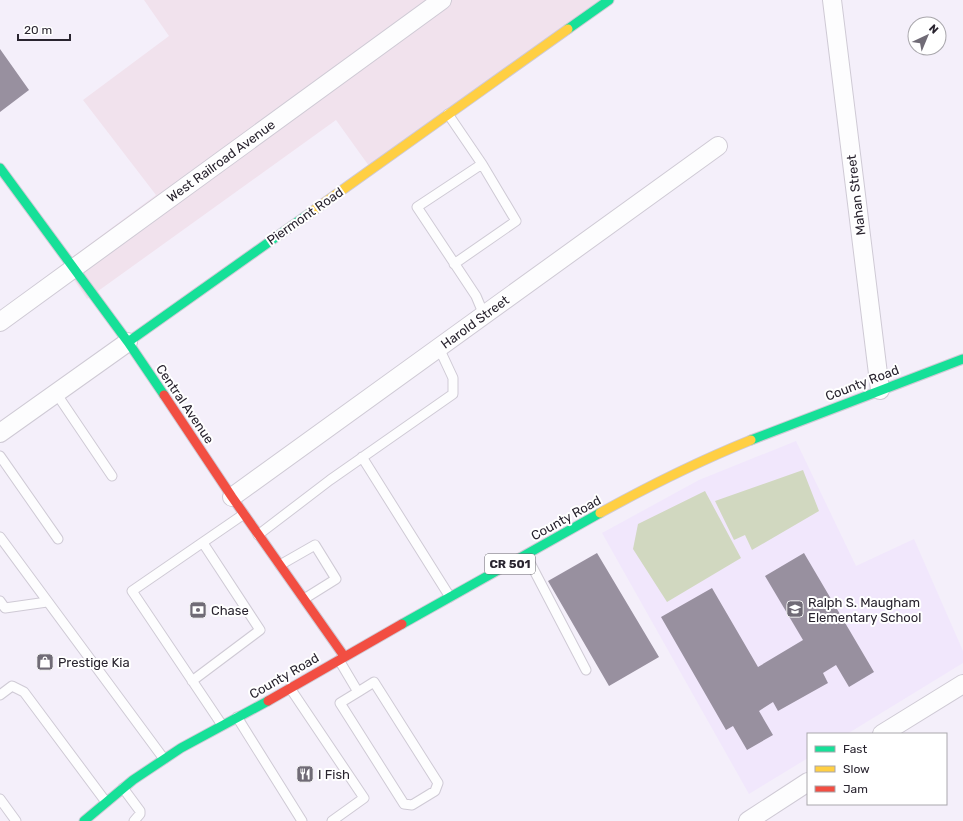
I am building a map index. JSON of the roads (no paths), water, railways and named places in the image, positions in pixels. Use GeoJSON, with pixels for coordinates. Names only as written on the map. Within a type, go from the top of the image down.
{"type":"FeatureCollection","features":[{"type":"Feature","properties":{"kind":"street","name":"Piermont Road"},"geometry":{"type":"LineString","coordinates":[[0,433],[609,0]]}},
{"type":"Feature","properties":{"kind":"street","name":"Mahan Street"},"geometry":{"type":"LineString","coordinates":[[832,0],[880,390]]}},
{"type":"Feature","properties":{"kind":"street","name":"West Railroad Avenue"},"geometry":{"type":"LineString","coordinates":[[0,322],[433,3]]}},
{"type":"Feature","properties":{"kind":"street","name":"Harold Street"},"geometry":{"type":"LineString","coordinates":[[232,497],[718,146]]}},
{"type":"Feature","properties":{"kind":"street","name":"Central Avenue"},"geometry":{"type":"LineString","coordinates":[[0,168],[128,342],[232,497],[304,600],[341,658]]}},
{"type":"Feature","properties":{"kind":"street","name":"County Road"},"geometry":{"type":"LineString","coordinates":[[84,821],[123,788],[164,759],[654,483],[709,457],[963,359]]}},
{"type":"Feature","properties":{"kind":"street"},"geometry":{"type":"LineString","coordinates":[[884,733],[963,684]]}},
{"type":"Feature","properties":{"kind":"street"},"geometry":{"type":"LineString","coordinates":[[748,821],[807,783]]}},
{"type":"Feature","properties":{"kind":"lane"},"geometry":{"type":"LineString","coordinates":[[448,114],[482,164],[516,221],[454,264]]}},
{"type":"Feature","properties":{"kind":"lane"},"geometry":{"type":"LineString","coordinates":[[482,164],[417,207],[476,296],[484,315]]}},
{"type":"Feature","properties":{"kind":"lane"},"geometry":{"type":"LineString","coordinates":[[258,535],[362,457],[453,394],[453,378],[439,348]]}},
{"type":"Feature","properties":{"kind":"lane"},"geometry":{"type":"LineString","coordinates":[[56,393],[112,476]]}},
{"type":"Feature","properties":{"kind":"lane"},"geometry":{"type":"LineString","coordinates":[[0,456],[58,539]]}},
{"type":"Feature","properties":{"kind":"lane"},"geometry":{"type":"LineString","coordinates":[[362,457],[450,597]]}},
{"type":"Feature","properties":{"kind":"lane"},"geometry":{"type":"LineString","coordinates":[[222,725],[132,591],[244,514]]}},
{"type":"Feature","properties":{"kind":"lane"},"geometry":{"type":"LineString","coordinates":[[0,537],[164,759]]}},
{"type":"Feature","properties":{"kind":"lane"},"geometry":{"type":"LineString","coordinates":[[192,681],[260,630],[203,543]]}},
{"type":"Feature","properties":{"kind":"lane"},"geometry":{"type":"LineString","coordinates":[[280,565],[315,545],[336,578],[304,600]]}},
{"type":"Feature","properties":{"kind":"lane"},"geometry":{"type":"LineString","coordinates":[[526,555],[586,670]]}},
{"type":"Feature","properties":{"kind":"lane"},"geometry":{"type":"LineString","coordinates":[[0,601],[5,608],[47,602]]}},
{"type":"Feature","properties":{"kind":"lane"},"geometry":{"type":"LineString","coordinates":[[341,658],[358,692]]}},
{"type":"Feature","properties":{"kind":"lane"},"geometry":{"type":"LineString","coordinates":[[374,682],[438,783],[435,791],[412,805],[404,804],[340,703],[358,692],[374,682]]}},
{"type":"Feature","properties":{"kind":"lane"},"geometry":{"type":"LineString","coordinates":[[0,695],[12,686],[24,692],[106,802]]}},
{"type":"Feature","properties":{"kind":"lane"},"geometry":{"type":"LineString","coordinates":[[290,688],[364,798],[332,821]]}},
{"type":"Feature","properties":{"kind":"lane"},"geometry":{"type":"LineString","coordinates":[[238,717],[302,821]]}},
{"type":"Feature","properties":{"kind":"lane"},"geometry":{"type":"LineString","coordinates":[[123,788],[140,811],[140,814],[134,821]]}},
{"type":"Feature","properties":{"kind":"lane"},"geometry":{"type":"LineString","coordinates":[[0,799],[16,821]]}},
{"type":"Feature","properties":{"kind":"place","name":"Ralph S. Maugham Elementary School"},"geometry":{"type":"Point","coordinates":[795,609]}},
{"type":"Feature","properties":{"kind":"place","name":"Chase"},"geometry":{"type":"Point","coordinates":[198,610]}},
{"type":"Feature","properties":{"kind":"place","name":"Prestige Kia"},"geometry":{"type":"Point","coordinates":[45,662]}},
{"type":"Feature","properties":{"kind":"place","name":"I Fish"},"geometry":{"type":"Point","coordinates":[305,774]}}]}
